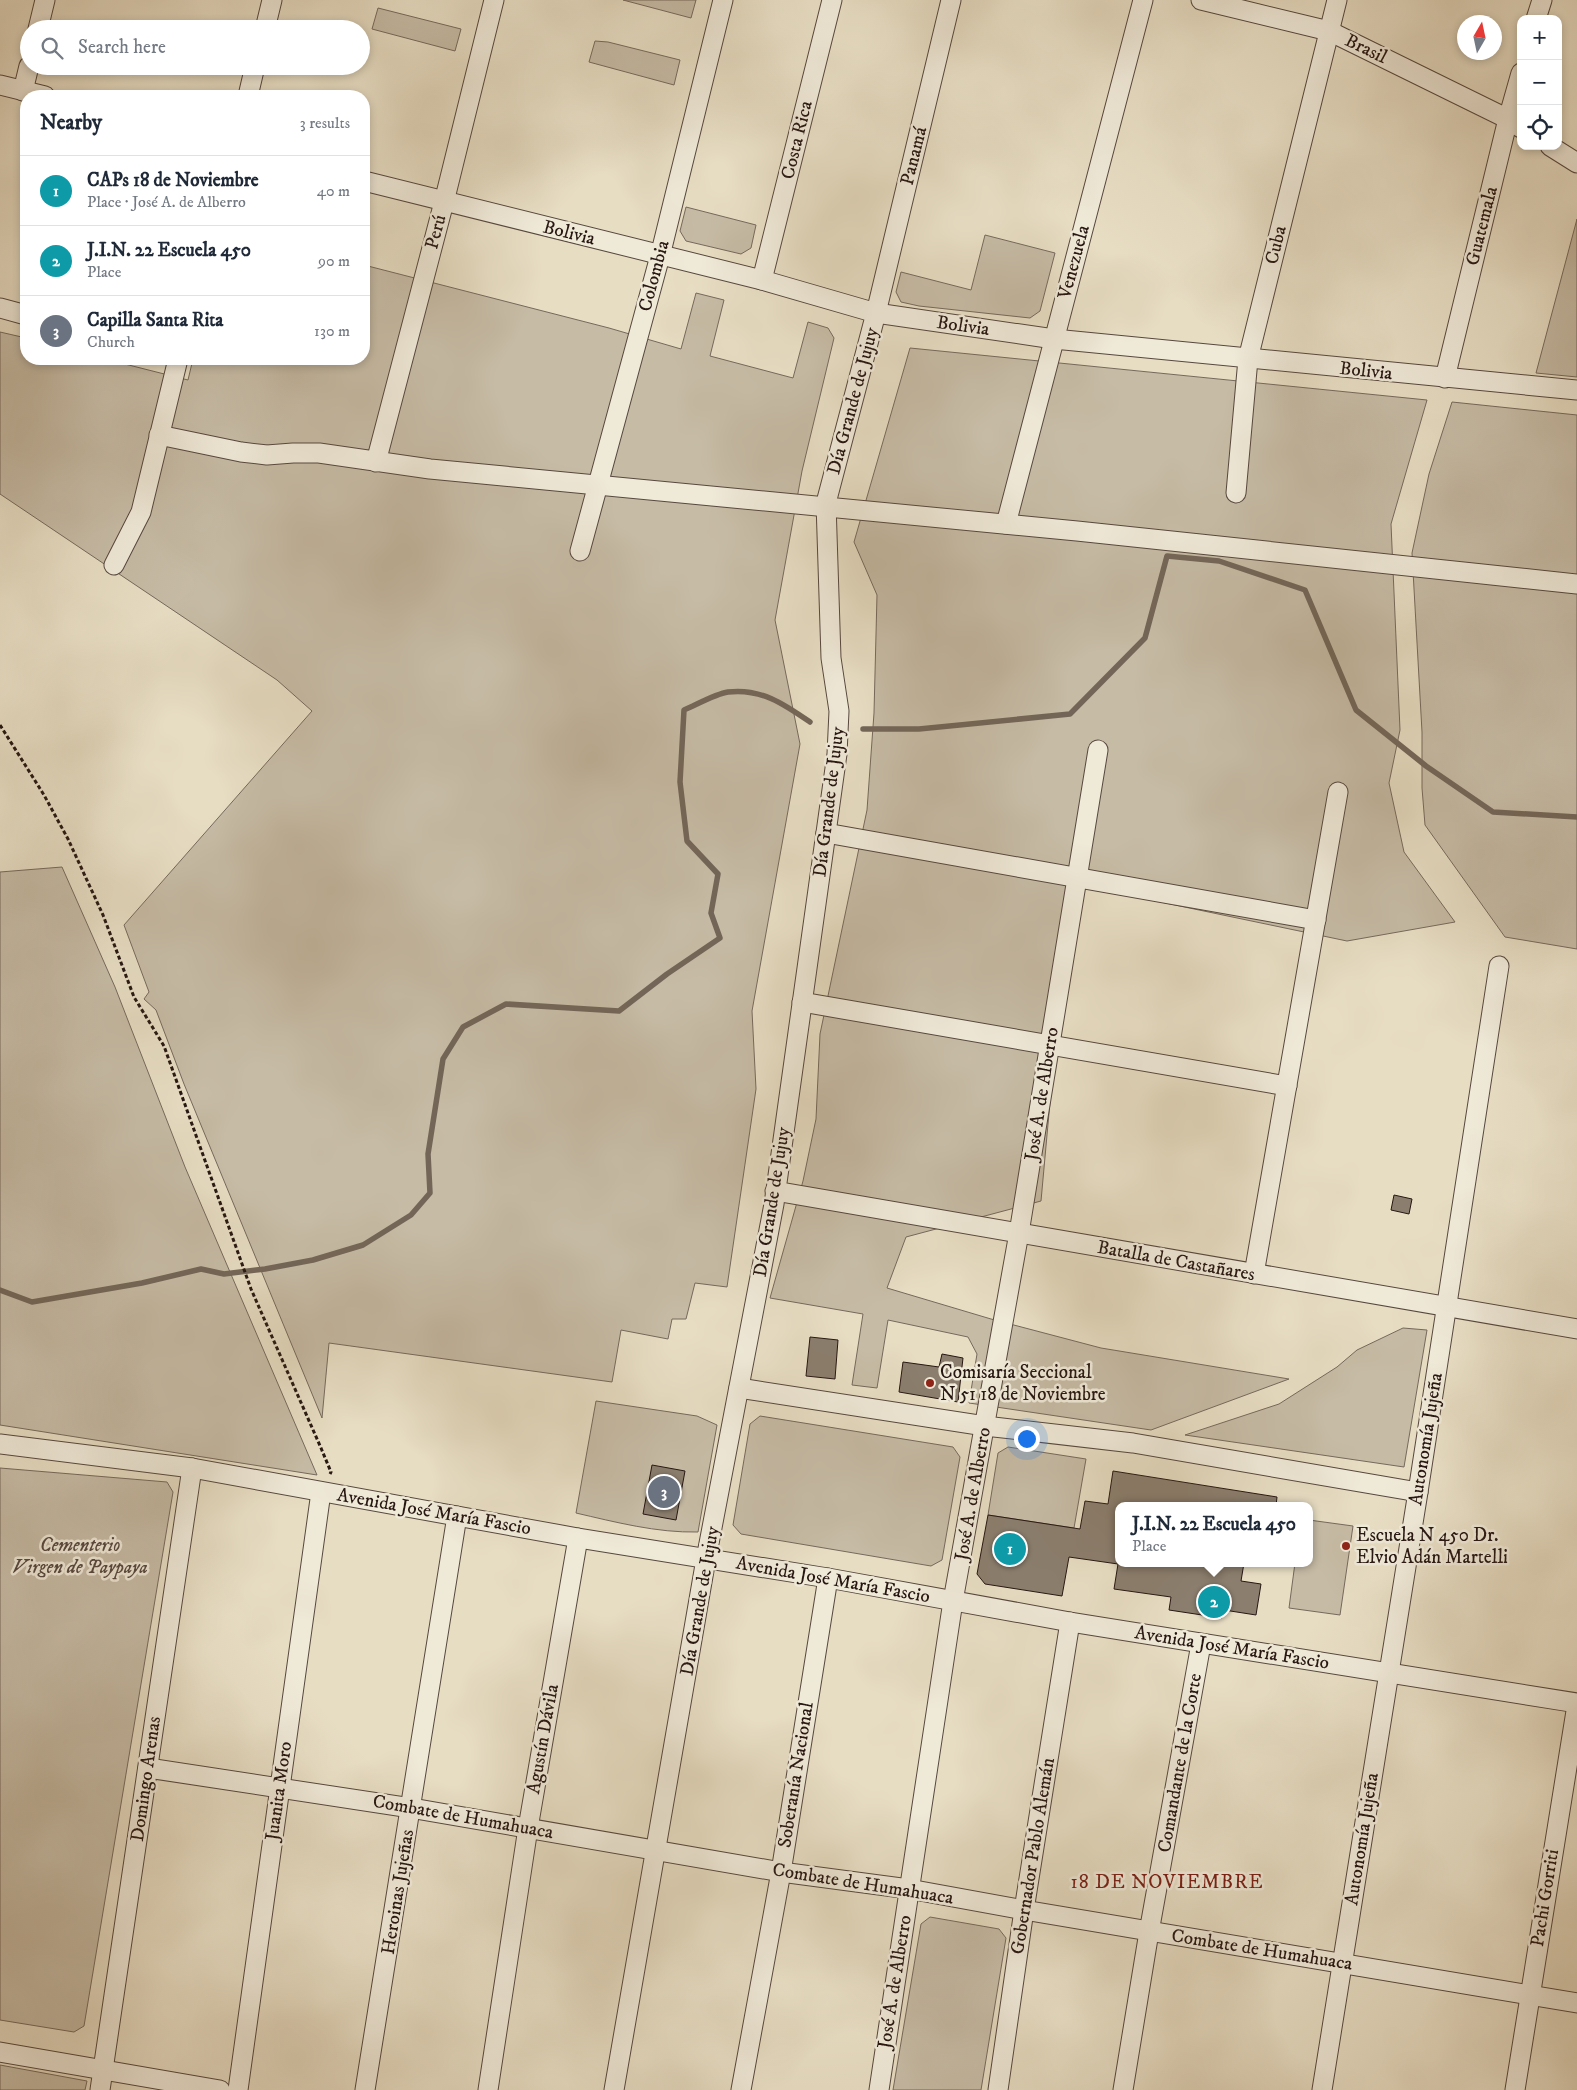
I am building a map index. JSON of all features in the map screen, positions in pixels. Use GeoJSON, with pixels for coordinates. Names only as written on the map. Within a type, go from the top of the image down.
{"type":"FeatureCollection","features":[{"type":"Feature","properties":{"kind":"street"},"geometry":{"type":"LineString","coordinates":[[40,20],[45,0]]}},
{"type":"Feature","properties":{"kind":"street"},"geometry":{"type":"LineString","coordinates":[[267,20],[272,0]]}},
{"type":"Feature","properties":{"kind":"street","name":"Perú"},"geometry":{"type":"LineString","coordinates":[[376,462],[444,202],[494,0]]}},
{"type":"Feature","properties":{"kind":"street","name":"Colombia"},"geometry":{"type":"LineString","coordinates":[[580,551],[660,256],[723,0]]}},
{"type":"Feature","properties":{"kind":"street","name":"Costa Rica"},"geometry":{"type":"LineString","coordinates":[[762,280],[832,0]]}},
{"type":"Feature","properties":{"kind":"street","name":"Panamá"},"geometry":{"type":"LineString","coordinates":[[876,313],[951,0]]}},
{"type":"Feature","properties":{"kind":"street","name":"Venezuela"},"geometry":{"type":"LineString","coordinates":[[1006,524],[1143,0]]}},
{"type":"Feature","properties":{"kind":"street","name":"Brasil"},"geometry":{"type":"LineString","coordinates":[[1201,0],[1329,31],[1514,124]]}},
{"type":"Feature","properties":{"kind":"street","name":"Cuba"},"geometry":{"type":"LineString","coordinates":[[1236,494],[1248,359],[1337,0]]}},
{"type":"Feature","properties":{"kind":"street"},"geometry":{"type":"LineString","coordinates":[[1537,15],[1542,0]]}},
{"type":"Feature","properties":{"kind":"street"},"geometry":{"type":"LineString","coordinates":[[0,85],[23,90],[27,75]]}},
{"type":"Feature","properties":{"kind":"street"},"geometry":{"type":"LineString","coordinates":[[249,90],[253,75]]}},
{"type":"Feature","properties":{"kind":"street","name":"Guatemala"},"geometry":{"type":"LineString","coordinates":[[1445,378],[1514,124],[1517,102]]}},
{"type":"Feature","properties":{"kind":"street"},"geometry":{"type":"LineString","coordinates":[[1556,150],[1577,163]]}},
{"type":"Feature","properties":{"kind":"street","name":"Bolivia"},"geometry":{"type":"LineString","coordinates":[[370,182],[444,202],[762,280],[876,313],[1054,340],[1577,390]]}},
{"type":"Feature","properties":{"kind":"street"},"geometry":{"type":"LineString","coordinates":[[0,308],[20,313]]}},
{"type":"Feature","properties":{"kind":"street","name":"Día Grande de Jujuy"},"geometry":{"type":"LineString","coordinates":[[614,2090],[706,1558],[740,1388],[775,1191],[837,754],[839,711],[831,658],[826,507],[831,481],[876,313]]}},
{"type":"Feature","properties":{"kind":"street"},"geometry":{"type":"LineString","coordinates":[[114,565],[141,512],[177,365]]}},
{"type":"Feature","properties":{"kind":"street"},"geometry":{"type":"LineString","coordinates":[[160,435],[241,452],[267,455],[319,454],[376,462],[598,485],[1006,524],[1577,584]]}},
{"type":"Feature","properties":{"kind":"street","name":"José A. de Alberro"},"geometry":{"type":"LineString","coordinates":[[879,2090],[954,1601],[1019,1234],[1098,750]]}},
{"type":"Feature","properties":{"kind":"street"},"geometry":{"type":"LineString","coordinates":[[1254,1274],[1338,792]]}},
{"type":"Feature","properties":{"kind":"street"},"geometry":{"type":"LineString","coordinates":[[826,833],[1316,920]]}},
{"type":"Feature","properties":{"kind":"street","name":"Autonomía Jujeña"},"geometry":{"type":"LineString","coordinates":[[1322,2090],[1418,1492],[1499,966]]}},
{"type":"Feature","properties":{"kind":"street"},"geometry":{"type":"LineString","coordinates":[[802,1002],[1287,1086]]}},
{"type":"Feature","properties":{"kind":"street","name":"Batalla de Castañares"},"geometry":{"type":"LineString","coordinates":[[775,1191],[1446,1308],[1577,1329]]}},
{"type":"Feature","properties":{"kind":"street"},"geometry":{"type":"LineString","coordinates":[[740,1388],[985,1426],[1133,1443],[1418,1492]]}},
{"type":"Feature","properties":{"kind":"street","name":"Avenida José María Fascio"},"geometry":{"type":"LineString","coordinates":[[0,1444],[192,1468],[578,1538],[828,1578],[1070,1622],[1577,1704]]}},
{"type":"Feature","properties":{"kind":"street","name":"Domingo Arenas"},"geometry":{"type":"LineString","coordinates":[[100,2090],[192,1468]]}},
{"type":"Feature","properties":{"kind":"street","name":"Juanita Moro"},"geometry":{"type":"LineString","coordinates":[[238,2090],[321,1492]]}},
{"type":"Feature","properties":{"kind":"street","name":"Heroinas Jujeñas"},"geometry":{"type":"LineString","coordinates":[[365,2090],[457,1516]]}},
{"type":"Feature","properties":{"kind":"street","name":"Agustín Dávila"},"geometry":{"type":"LineString","coordinates":[[488,2090],[528,1828],[578,1538]]}},
{"type":"Feature","properties":{"kind":"street","name":"Soberanía Nacional"},"geometry":{"type":"LineString","coordinates":[[741,2090],[780,1872],[828,1578]]}},
{"type":"Feature","properties":{"kind":"street","name":"Gobernador Pablo Alemán"},"geometry":{"type":"LineString","coordinates":[[998,2090],[1024,1910],[1070,1622]]}},
{"type":"Feature","properties":{"kind":"street","name":"Comandante de la Corte"},"geometry":{"type":"LineString","coordinates":[[1123,2090],[1149,1932],[1202,1644]]}},
{"type":"Feature","properties":{"kind":"street","name":"Pachi Gorriti"},"geometry":{"type":"LineString","coordinates":[[1515,2090],[1577,1704]]}},
{"type":"Feature","properties":{"kind":"street","name":"Combate de Humahuaca"},"geometry":{"type":"LineString","coordinates":[[148,1768],[411,1808],[780,1872],[909,1889],[1149,1932],[1577,2003]]}},
{"type":"Feature","properties":{"kind":"street"},"geometry":{"type":"LineString","coordinates":[[0,2052],[220,2090]]}},
{"type":"Feature","properties":{"kind":"path"},"geometry":{"type":"LineString","coordinates":[[0,724],[44,795],[68,839],[103,915],[134,997],[164,1046],[252,1289],[331,1472],[321,1492]]}},
{"type":"Feature","properties":{"kind":"green space"},"geometry":{"type":"Polygon","coordinates":[[[623,0],[696,0],[691,18],[623,0]]]}},
{"type":"Feature","properties":{"kind":"green space"},"geometry":{"type":"Polygon","coordinates":[[[378,8],[461,29],[455,51],[372,29],[378,8]]]}},
{"type":"Feature","properties":{"kind":"green space"},"geometry":{"type":"Polygon","coordinates":[[[595,41],[608,42],[680,60],[674,85],[589,62],[595,41]]]}},
{"type":"Feature","properties":{"kind":"green space"},"geometry":{"type":"Polygon","coordinates":[[[686,207],[756,225],[751,248],[741,254],[686,241],[680,231],[686,207]]]}},
{"type":"Feature","properties":{"kind":"green space"},"geometry":{"type":"Polygon","coordinates":[[[1577,219],[1577,377],[1536,373],[1577,219]]]}},
{"type":"Feature","properties":{"kind":"green space"},"geometry":{"type":"Polygon","coordinates":[[[985,235],[1055,253],[1040,311],[1030,318],[919,306],[901,302],[896,292],[901,272],[971,290],[985,235]]]}},
{"type":"Feature","properties":{"kind":"green space"},"geometry":{"type":"Polygon","coordinates":[[[370,267],[609,328],[681,349],[696,293],[724,300],[710,356],[793,378],[808,322],[828,328],[834,338],[802,471],[775,620],[800,744],[752,1011],[756,1089],[727,1287],[695,1283],[686,1319],[672,1319],[668,1339],[621,1330],[612,1382],[329,1343],[322,1418],[184,1084],[156,1010],[144,999],[149,992],[124,925],[312,711],[277,680],[0,494],[0,332],[20,337],[20,365],[129,365],[188,380],[192,365],[370,365],[370,267]]]}},
{"type":"Feature","properties":{"kind":"green space"},"geometry":{"type":"Polygon","coordinates":[[[910,348],[1427,400],[1391,524],[1400,730],[1389,783],[1404,852],[1455,922],[1347,941],[1070,883],[1041,1201],[906,1237],[887,1288],[991,1319],[1101,1348],[1289,1379],[1151,1430],[969,1403],[977,1354],[968,1337],[888,1320],[877,1388],[852,1385],[863,1314],[770,1298],[803,1181],[816,1119],[820,1034],[867,810],[874,713],[877,595],[854,542],[910,348]]]}},
{"type":"Feature","properties":{"kind":"green space"},"geometry":{"type":"Polygon","coordinates":[[[1452,402],[1577,415],[1577,949],[1505,937],[1425,825],[1412,553],[1429,474],[1452,402]]]}},
{"type":"Feature","properties":{"kind":"green space"},"geometry":{"type":"Polygon","coordinates":[[[62,867],[115,987],[185,1167],[317,1475],[0,1425],[0,872],[62,867]]]}},
{"type":"Feature","properties":{"kind":"green space"},"geometry":{"type":"Polygon","coordinates":[[[1403,1328],[1427,1330],[1404,1467],[1185,1435],[1279,1404],[1337,1367],[1357,1350],[1403,1328]]]}},
{"type":"Feature","properties":{"kind":"green space"},"geometry":{"type":"Polygon","coordinates":[[[596,1401],[697,1416],[717,1425],[698,1532],[652,1529],[576,1513],[596,1401]]]}},
{"type":"Feature","properties":{"kind":"green space"},"geometry":{"type":"Polygon","coordinates":[[[760,1416],[953,1447],[960,1457],[942,1560],[931,1566],[741,1534],[733,1525],[750,1424],[760,1416]]]}},
{"type":"Feature","properties":{"kind":"green space"},"geometry":{"type":"Polygon","coordinates":[[[1008,1447],[1086,1459],[1074,1528],[988,1515],[998,1453],[1008,1447]]]}},
{"type":"Feature","properties":{"kind":"green space","name":"Cementerio Virgen de Paypaya"},"geometry":{"type":"Polygon","coordinates":[[[0,1468],[167,1482],[173,1492],[84,2026],[74,2032],[0,2020],[0,1468]]]}},
{"type":"Feature","properties":{"kind":"green space"},"geometry":{"type":"Polygon","coordinates":[[[1313,1521],[1353,1526],[1340,1615],[1289,1608],[1294,1567],[1313,1567],[1313,1521]]]}},
{"type":"Feature","properties":{"kind":"green space"},"geometry":{"type":"Polygon","coordinates":[[[930,1917],[999,1929],[1006,1938],[981,2090],[893,2090],[921,1924],[930,1917]]]}},
{"type":"Feature","properties":{"kind":"green space"},"geometry":{"type":"Polygon","coordinates":[[[0,2065],[87,2081],[85,2090],[0,2090],[0,2065]]]}},
{"type":"Feature","properties":{"kind":"building"},"geometry":{"type":"Polygon","coordinates":[[[1394,1195],[1412,1199],[1409,1214],[1391,1210],[1394,1195]]]}},
{"type":"Feature","properties":{"kind":"building"},"geometry":{"type":"Polygon","coordinates":[[[810,1337],[838,1340],[835,1379],[806,1376],[810,1337]]]}},
{"type":"Feature","properties":{"kind":"building","name":"Comisaría Seccional N 51 18 de Noviembre"},"geometry":{"type":"Polygon","coordinates":[[[942,1354],[963,1358],[958,1402],[899,1392],[903,1362],[939,1367],[942,1354]]]}},
{"type":"Feature","properties":{"kind":"building"},"geometry":{"type":"Polygon","coordinates":[[[652,1465],[685,1471],[676,1520],[643,1514],[652,1465]]]}},
{"type":"Feature","properties":{"kind":"building"},"geometry":{"type":"Polygon","coordinates":[[[1113,1471],[1277,1497],[1276,1502],[1115,1502],[1115,1564],[1069,1557],[1062,1596],[985,1584],[977,1574],[988,1515],[1080,1529],[1085,1501],[1108,1504],[1113,1471]]]}},
{"type":"Feature","properties":{"kind":"building"},"geometry":{"type":"Polygon","coordinates":[[[1118,1567],[1243,1567],[1241,1581],[1261,1584],[1256,1615],[1224,1610],[1222,1618],[1169,1610],[1171,1597],[1114,1589],[1118,1567]]]}},
{"type":"Feature","properties":{"kind":"waterway"},"geometry":{"type":"LineString","coordinates":[[863,729],[919,729],[1070,714],[1145,638],[1167,556],[1219,561],[1305,590],[1356,710],[1426,766],[1493,812],[1577,817]]}},
{"type":"Feature","properties":{"kind":"waterway"},"geometry":{"type":"LineString","coordinates":[[0,1290],[32,1302],[142,1283],[201,1269],[224,1274],[265,1269],[313,1260],[363,1245],[411,1215],[430,1193],[428,1154],[443,1059],[463,1027],[506,1004],[619,1011],[667,974],[720,938],[711,913],[718,874],[687,841],[680,782],[684,710],[728,692],[751,692],[772,699],[810,722]]}},
{"type":"Feature","properties":{"kind":"place","name":"Comisaría Seccional N 51 18 de Noviembre"},"geometry":{"type":"Point","coordinates":[930,1383]}},
{"type":"Feature","properties":{"kind":"place","name":"Capilla Santa Rita"},"geometry":{"type":"Point","coordinates":[664,1492]}},
{"type":"Feature","properties":{"kind":"place","name":"Escuela N 450 Dr. Elvio Adán Martelli"},"geometry":{"type":"Point","coordinates":[1346,1546]}},
{"type":"Feature","properties":{"kind":"place","name":"CAPs 18 de Noviembre"},"geometry":{"type":"Point","coordinates":[1010,1549]}},
{"type":"Feature","properties":{"kind":"place","name":"J.I.N. 22 Escuela 450"},"geometry":{"type":"Point","coordinates":[1214,1602]}},
{"type":"Feature","properties":{"kind":"district","name":"18 DE NOVIEMBRE"},"geometry":{"type":"Point","coordinates":[1167,1882]}}]}
